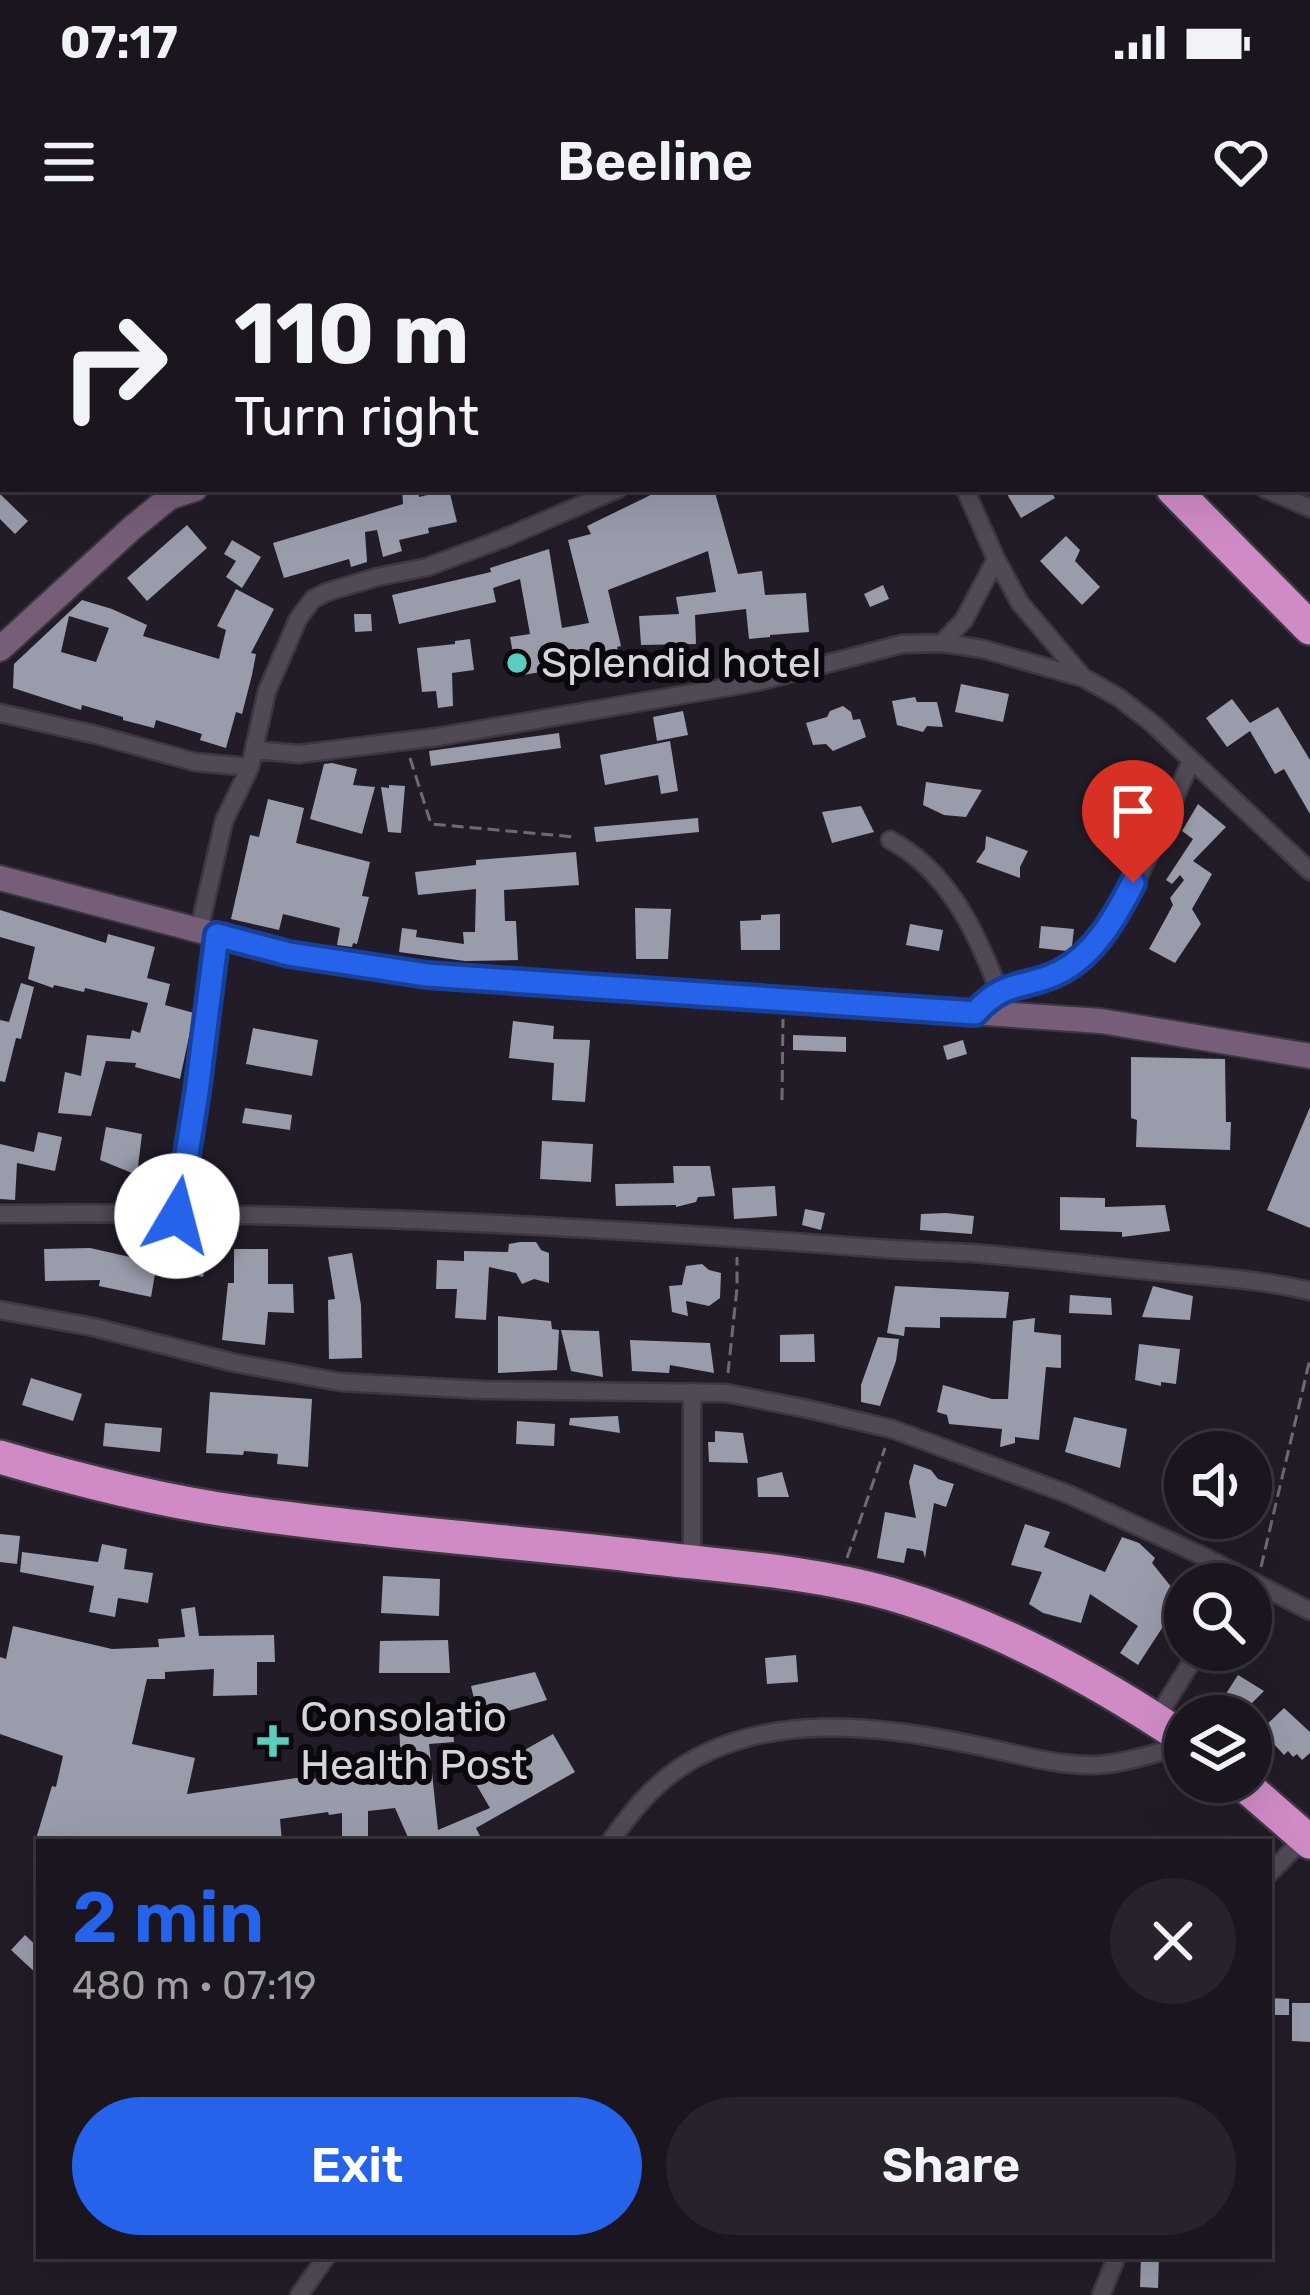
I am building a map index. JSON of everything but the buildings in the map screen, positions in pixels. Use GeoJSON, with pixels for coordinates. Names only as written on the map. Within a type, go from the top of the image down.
{"type":"FeatureCollection","features":[{"type":"Feature","properties":{"kind":"highway"},"geometry":{"type":"LineString","coordinates":[[1176,492],[1310,628]]}},
{"type":"Feature","properties":{"kind":"highway"},"geometry":{"type":"LineString","coordinates":[[0,1457],[234,1511],[839,1582],[891,1594],[982,1627],[1074,1671],[1164,1725]]}},
{"type":"Feature","properties":{"kind":"highway"},"geometry":{"type":"LineString","coordinates":[[1265,1803],[1308,1840]]}},
{"type":"Feature","properties":{"kind":"street"},"geometry":{"type":"LineString","coordinates":[[177,1216],[197,1092],[208,933],[224,821],[252,758],[260,715],[298,619],[314,599],[327,592],[427,567],[611,492]]}},
{"type":"Feature","properties":{"kind":"street"},"geometry":{"type":"LineString","coordinates":[[966,492],[1020,603],[1084,678]]}},
{"type":"Feature","properties":{"kind":"street"},"geometry":{"type":"LineString","coordinates":[[1272,492],[1310,508]]}},
{"type":"Feature","properties":{"kind":"street"},"geometry":{"type":"LineString","coordinates":[[0,649],[168,493]]}},
{"type":"Feature","properties":{"kind":"street"},"geometry":{"type":"LineString","coordinates":[[942,644],[964,620],[996,560]]}},
{"type":"Feature","properties":{"kind":"street"},"geometry":{"type":"LineString","coordinates":[[0,713],[195,762],[252,758],[458,734],[757,682],[902,644],[942,644],[983,649],[1084,678],[1118,698],[1153,724],[1310,871]]}},
{"type":"Feature","properties":{"kind":"street"},"geometry":{"type":"LineString","coordinates":[[975,1013],[999,991],[1061,972],[1101,935],[1148,856],[1191,761]]}},
{"type":"Feature","properties":{"kind":"street"},"geometry":{"type":"LineString","coordinates":[[890,841],[927,867],[953,898],[970,923],[999,991]]}},
{"type":"Feature","properties":{"kind":"street"},"geometry":{"type":"LineString","coordinates":[[0,878],[289,954],[427,975],[1101,1021],[1310,1056]]}},
{"type":"Feature","properties":{"kind":"street"},"geometry":{"type":"LineString","coordinates":[[0,1214],[280,1214],[616,1228],[1124,1267],[1234,1277],[1310,1291]]}},
{"type":"Feature","properties":{"kind":"street"},"geometry":{"type":"LineString","coordinates":[[0,1310],[340,1382],[483,1390],[726,1393],[892,1429],[1067,1494],[1208,1563]]}},
{"type":"Feature","properties":{"kind":"street"},"geometry":{"type":"LineString","coordinates":[[692,1392],[692,1563]]}},
{"type":"Feature","properties":{"kind":"street"},"geometry":{"type":"LineString","coordinates":[[1272,1594],[1310,1611]]}},
{"type":"Feature","properties":{"kind":"street"},"geometry":{"type":"LineString","coordinates":[[1156,1719],[1186,1671]]}},
{"type":"Feature","properties":{"kind":"street"},"geometry":{"type":"LineString","coordinates":[[612,1839],[635,1807],[676,1770],[724,1744],[790,1730],[877,1729],[1036,1760],[1096,1765],[1164,1749]]}},
{"type":"Feature","properties":{"kind":"street"},"geometry":{"type":"LineString","coordinates":[[1272,1871],[1308,1840]]}},
{"type":"Feature","properties":{"kind":"street"},"geometry":{"type":"LineString","coordinates":[[299,2295],[325,2259]]}},
{"type":"Feature","properties":{"kind":"street"},"geometry":{"type":"LineString","coordinates":[[1101,2295],[1117,2259]]}},
{"type":"Feature","properties":{"kind":"path"},"geometry":{"type":"LineString","coordinates":[[408,751],[431,824],[575,836]]}},
{"type":"Feature","properties":{"kind":"path"},"geometry":{"type":"LineString","coordinates":[[782,1100],[783,999]]}},
{"type":"Feature","properties":{"kind":"path"},"geometry":{"type":"LineString","coordinates":[[726,1393],[738,1237]]}},
{"type":"Feature","properties":{"kind":"path"},"geometry":{"type":"LineString","coordinates":[[1252,1563],[1310,1359]]}},
{"type":"Feature","properties":{"kind":"path"},"geometry":{"type":"LineString","coordinates":[[839,1582],[892,1429]]}},
{"type":"Feature","properties":{"kind":"place","name":"Splendid hotel"},"geometry":{"type":"Point","coordinates":[517,663]}},
{"type":"Feature","properties":{"kind":"place","name":"Consolatio Health Post"},"geometry":{"type":"Point","coordinates":[273,1741]}},
{"type":"Feature","properties":{"kind":"route"},"geometry":{"type":"LineString","coordinates":[[177,1216],[217,935],[289,954],[427,975],[975,1013],[999,991],[1061,972],[1081,957],[1119,910],[1133,883]]}}]}
